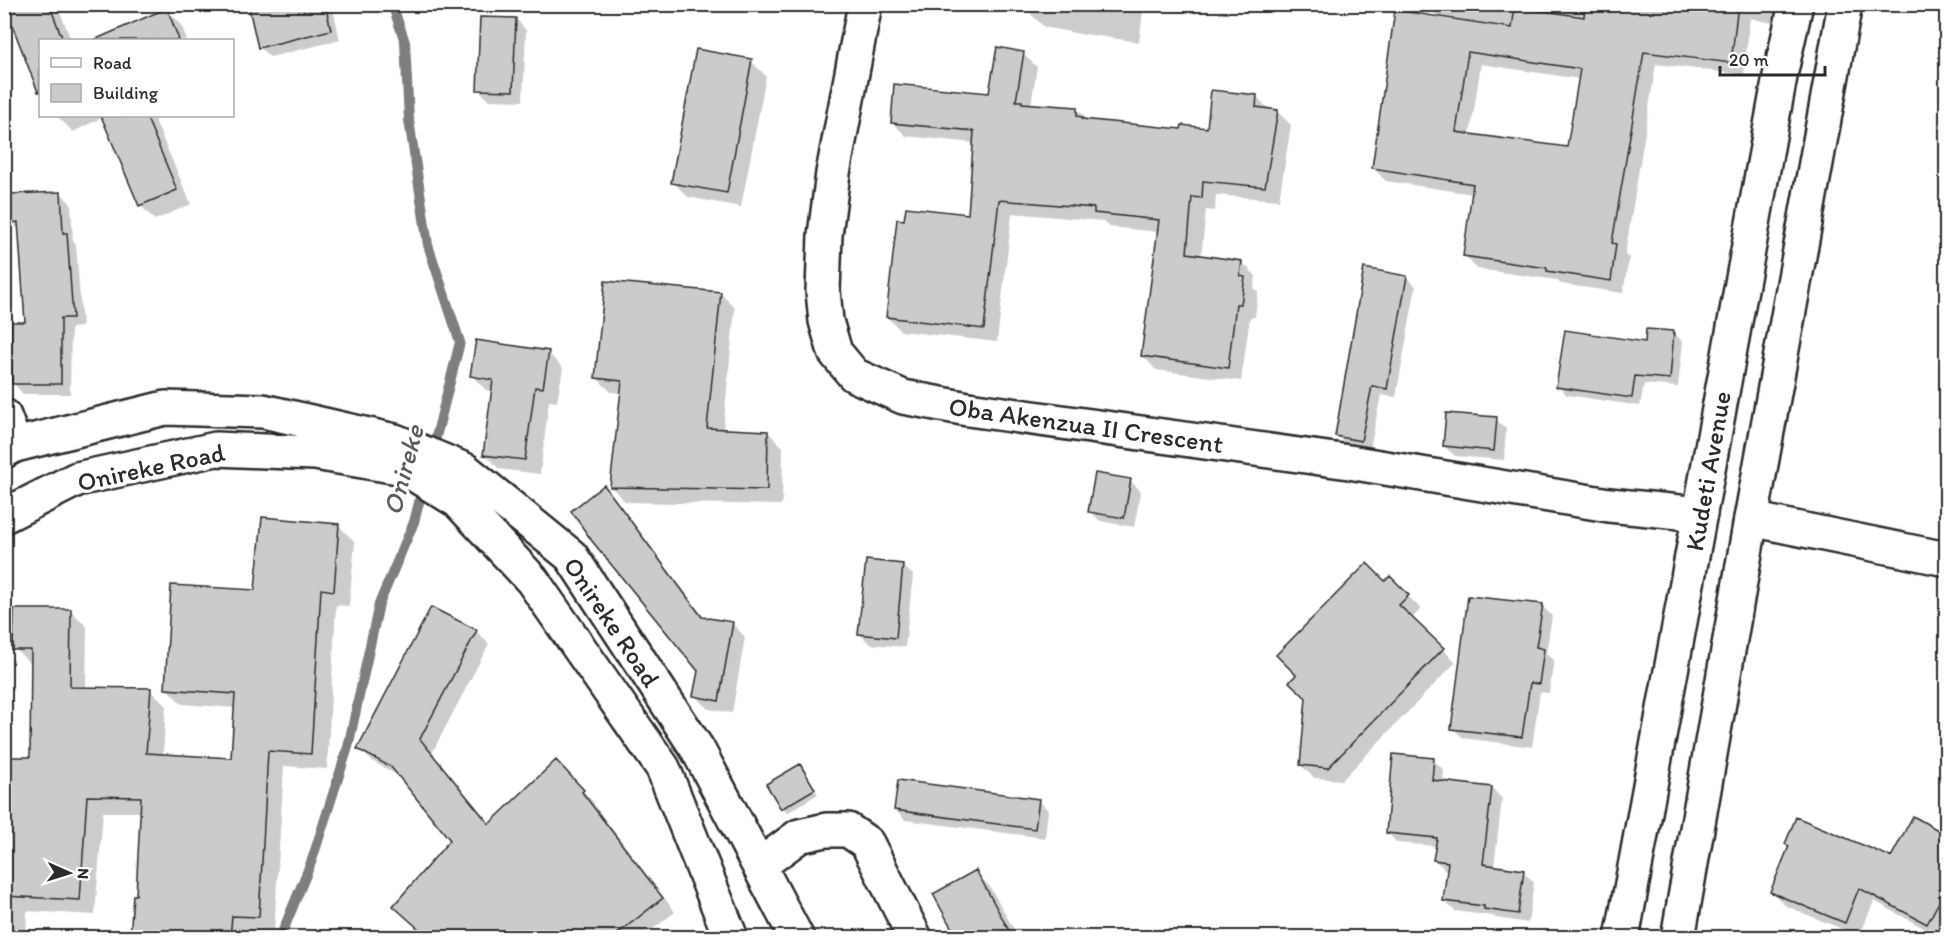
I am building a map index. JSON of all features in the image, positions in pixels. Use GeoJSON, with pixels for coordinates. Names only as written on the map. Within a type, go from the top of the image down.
{"type":"FeatureCollection","features":[{"type":"Feature","properties":{"kind":"main road","name":"Oba Akenzua II Crescent"},"geometry":{"type":"LineString","coordinates":[[865,4],[833,173],[825,235],[826,321],[835,352],[854,375],[903,397],[968,409],[1349,462],[1610,506],[1700,514]]}},
{"type":"Feature","properties":{"kind":"main road","name":"Kudeti Avenue"},"geometry":{"type":"LineString","coordinates":[[1622,938],[1779,83],[1796,4]]}},
{"type":"Feature","properties":{"kind":"main road","name":"Kudeti Avenue"},"geometry":{"type":"LineString","coordinates":[[1678,938],[1751,519],[1845,4]]}},
{"type":"Feature","properties":{"kind":"main road","name":"Onireke Road"},"geometry":{"type":"LineString","coordinates":[[8,438],[165,408],[263,411],[395,441],[406,458]]}},
{"type":"Feature","properties":{"kind":"main road","name":"Onireke Road"},"geometry":{"type":"LineString","coordinates":[[4,516],[77,478],[216,449],[406,458],[449,479],[459,501],[532,580],[663,768],[731,938]]}},
{"type":"Feature","properties":{"kind":"main road","name":"Onireke Road"},"geometry":{"type":"LineString","coordinates":[[449,479],[465,470],[571,556],[698,750],[797,938]]}},
{"type":"Feature","properties":{"kind":"main road"},"geometry":{"type":"LineString","coordinates":[[1751,519],[1947,559]]}},
{"type":"Feature","properties":{"kind":"main road"},"geometry":{"type":"LineString","coordinates":[[663,768],[698,750]]}},
{"type":"Feature","properties":{"kind":"main road"},"geometry":{"type":"LineString","coordinates":[[760,865],[799,836],[826,830],[848,830],[867,843],[915,938]]}},
{"type":"Feature","properties":{"kind":"building"},"geometry":{"type":"Polygon","coordinates":[[[4,4],[49,4],[63,39],[39,39],[38,92],[4,4]]]}},
{"type":"Feature","properties":{"kind":"building"},"geometry":{"type":"Polygon","coordinates":[[[248,4],[325,4],[331,30],[258,48],[248,4]]]}},
{"type":"Feature","properties":{"kind":"building"},"geometry":{"type":"Polygon","coordinates":[[[1585,4],[1738,4],[1731,63],[1644,52],[1612,243],[1616,244],[1611,281],[1547,271],[1547,268],[1463,256],[1473,184],[1372,168],[1395,10],[1512,28],[1515,7],[1584,17],[1585,4]],[[1468,52],[1456,132],[1567,147],[1580,69],[1468,52]]]}},
{"type":"Feature","properties":{"kind":"building"},"geometry":{"type":"Polygon","coordinates":[[[167,8],[179,39],[96,39],[167,8]]]}},
{"type":"Feature","properties":{"kind":"building"},"geometry":{"type":"Polygon","coordinates":[[[480,17],[516,18],[513,91],[477,90],[480,17]]]}},
{"type":"Feature","properties":{"kind":"building"},"geometry":{"type":"Polygon","coordinates":[[[997,47],[1024,52],[1016,101],[1077,107],[1077,116],[1083,117],[1082,119],[1181,129],[1182,125],[1207,128],[1211,90],[1257,95],[1256,107],[1278,110],[1265,187],[1203,181],[1202,198],[1192,197],[1187,253],[1242,261],[1240,276],[1245,277],[1241,304],[1236,304],[1228,368],[1141,356],[1159,220],[1094,213],[1094,208],[999,200],[984,329],[886,317],[897,219],[904,220],[906,207],[968,214],[974,131],[891,123],[894,84],[989,93],[997,47]]]}},
{"type":"Feature","properties":{"kind":"building"},"geometry":{"type":"Polygon","coordinates":[[[696,49],[752,59],[727,193],[671,183],[696,49]]]}},
{"type":"Feature","properties":{"kind":"building"},"geometry":{"type":"Polygon","coordinates":[[[101,117],[146,117],[177,190],[139,206],[101,117]]]}},
{"type":"Feature","properties":{"kind":"building"},"geometry":{"type":"Polygon","coordinates":[[[61,192],[63,233],[67,233],[73,318],[61,318],[61,384],[12,384],[11,322],[25,322],[18,222],[10,223],[9,194],[61,192]]]}},
{"type":"Feature","properties":{"kind":"building"},"geometry":{"type":"Polygon","coordinates":[[[1364,268],[1407,276],[1387,389],[1372,386],[1361,441],[1335,436],[1364,268]]]}},
{"type":"Feature","properties":{"kind":"building"},"geometry":{"type":"Polygon","coordinates":[[[605,281],[721,292],[707,428],[768,431],[767,490],[610,487],[622,381],[595,378],[605,281]]]}},
{"type":"Feature","properties":{"kind":"building"},"geometry":{"type":"Polygon","coordinates":[[[1646,329],[1674,331],[1670,379],[1635,376],[1632,398],[1556,387],[1565,330],[1645,342],[1646,329]]]}},
{"type":"Feature","properties":{"kind":"building"},"geometry":{"type":"Polygon","coordinates":[[[476,340],[549,351],[543,388],[535,387],[525,460],[483,455],[493,380],[470,376],[476,340]]]}},
{"type":"Feature","properties":{"kind":"building"},"geometry":{"type":"Polygon","coordinates":[[[1446,413],[1497,417],[1494,451],[1443,446],[1446,413]]]}},
{"type":"Feature","properties":{"kind":"building"},"geometry":{"type":"Polygon","coordinates":[[[1095,473],[1131,479],[1124,518],[1088,512],[1095,473]]]}},
{"type":"Feature","properties":{"kind":"building"},"geometry":{"type":"Polygon","coordinates":[[[604,485],[702,617],[733,622],[719,701],[693,696],[698,671],[592,541],[571,511],[604,485]]]}},
{"type":"Feature","properties":{"kind":"building"},"geometry":{"type":"Polygon","coordinates":[[[262,517],[339,524],[334,591],[321,589],[311,754],[268,751],[259,917],[232,916],[230,938],[130,938],[133,895],[136,895],[141,797],[87,796],[80,900],[4,896],[4,757],[30,757],[31,650],[13,650],[14,609],[71,609],[70,687],[151,688],[146,753],[231,758],[235,694],[165,689],[171,585],[255,590],[262,517]]]}},
{"type":"Feature","properties":{"kind":"building"},"geometry":{"type":"Polygon","coordinates":[[[866,560],[903,564],[896,638],[858,634],[866,560]]]}},
{"type":"Feature","properties":{"kind":"building"},"geometry":{"type":"Polygon","coordinates":[[[1367,563],[1385,581],[1390,576],[1409,595],[1399,605],[1444,648],[1328,768],[1300,765],[1306,698],[1289,682],[1296,675],[1276,655],[1367,563]]]}},
{"type":"Feature","properties":{"kind":"building"},"geometry":{"type":"Polygon","coordinates":[[[1468,596],[1543,604],[1536,647],[1544,649],[1539,684],[1530,683],[1522,737],[1451,729],[1468,596]]]}},
{"type":"Feature","properties":{"kind":"building"},"geometry":{"type":"Polygon","coordinates":[[[431,607],[477,630],[420,739],[489,824],[556,760],[584,790],[582,792],[663,898],[612,938],[429,938],[393,906],[450,840],[391,767],[357,749],[431,607]]]}},
{"type":"Feature","properties":{"kind":"building"},"geometry":{"type":"Polygon","coordinates":[[[1393,754],[1434,758],[1432,780],[1492,787],[1483,864],[1524,870],[1518,914],[1484,909],[1484,906],[1443,901],[1448,862],[1433,860],[1437,838],[1386,833],[1393,754]]]}},
{"type":"Feature","properties":{"kind":"building"},"geometry":{"type":"Polygon","coordinates":[[[800,764],[815,789],[781,809],[766,784],[800,764]]]}},
{"type":"Feature","properties":{"kind":"building"},"geometry":{"type":"Polygon","coordinates":[[[898,780],[1039,799],[1035,829],[894,810],[898,780]]]}},
{"type":"Feature","properties":{"kind":"building"},"geometry":{"type":"Polygon","coordinates":[[[1913,816],[1947,835],[1947,887],[1927,924],[1859,888],[1845,923],[1770,892],[1789,846],[1785,844],[1796,817],[1891,857],[1913,816]]]}},
{"type":"Feature","properties":{"kind":"building"},"geometry":{"type":"Polygon","coordinates":[[[976,870],[1013,938],[957,938],[933,894],[976,870]]]}},
{"type":"Feature","properties":{"kind":"waterway","name":"Onireke"},"geometry":{"type":"LineString","coordinates":[[392,4],[405,42],[409,120],[428,245],[460,342],[432,453]]}},
{"type":"Feature","properties":{"kind":"waterway","name":"Onireke"},"geometry":{"type":"LineString","coordinates":[[280,938],[312,860],[348,747],[379,604],[414,522],[424,483]]}}]}
